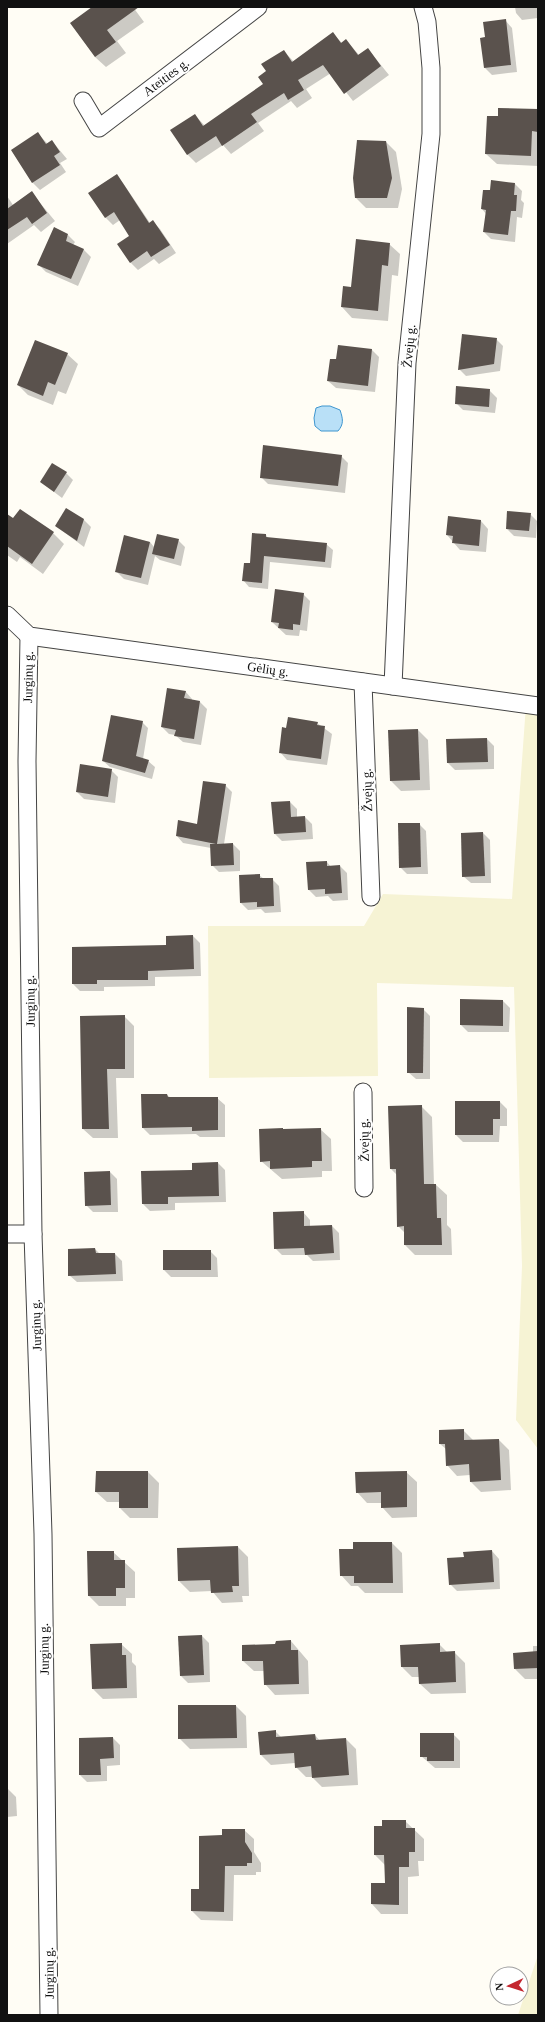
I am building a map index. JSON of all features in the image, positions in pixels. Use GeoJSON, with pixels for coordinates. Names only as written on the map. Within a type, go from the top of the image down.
{"type":"FeatureCollection","features":[{"type":"Feature","properties":{"kind":"street","name":"Ateities g."},"geometry":{"type":"LineString","coordinates":[[83,102],[99,128],[258,7]]}},
{"type":"Feature","properties":{"kind":"street","name":"Žvejų g."},"geometry":{"type":"LineString","coordinates":[[393,686],[406,363],[431,134],[431,68],[427,22],[423,7]]}},
{"type":"Feature","properties":{"kind":"street"},"geometry":{"type":"LineString","coordinates":[[7,615],[29,636]]}},
{"type":"Feature","properties":{"kind":"street","name":"Gėlių g."},"geometry":{"type":"LineString","coordinates":[[29,636],[538,706]]}},
{"type":"Feature","properties":{"kind":"street","name":"Jurginų g."},"geometry":{"type":"LineString","coordinates":[[29,636],[27,761],[33,1234],[43,1534],[49,2015]]}},
{"type":"Feature","properties":{"kind":"street","name":"Žvejų g."},"geometry":{"type":"LineString","coordinates":[[363,682],[371,897]]}},
{"type":"Feature","properties":{"kind":"street","name":"Žvejų g."},"geometry":{"type":"LineString","coordinates":[[363,1092],[364,1188]]}},
{"type":"Feature","properties":{"kind":"street"},"geometry":{"type":"LineString","coordinates":[[7,1234],[33,1234]]}},
{"type":"Feature","properties":{"kind":"shaded area"},"geometry":{"type":"Polygon","coordinates":[[[526,705],[538,706],[538,1449],[516,1420],[522,1266],[514,987],[377,983],[378,1076],[209,1078],[208,926],[364,926],[383,894],[512,899],[526,705]]]}},
{"type":"Feature","properties":{"kind":"shaded area"},"geometry":{"type":"Polygon","coordinates":[[[538,1955],[538,2015],[518,2015],[521,2006],[529,2006],[529,1982],[538,1955]]]}},
{"type":"Feature","properties":{"kind":"water"},"geometry":{"type":"Polygon","coordinates":[[[330,406],[340,410],[342,421],[338,431],[321,431],[315,426],[314,418],[316,408],[330,406]]]}},
{"type":"Feature","properties":{"kind":"building"},"geometry":{"type":"Polygon","coordinates":[[[92,7],[139,7],[107,30],[116,42],[95,57],[70,23],[92,7]]]}},
{"type":"Feature","properties":{"kind":"building"},"geometry":{"type":"Polygon","coordinates":[[[506,19],[511,65],[484,68],[480,38],[485,37],[483,22],[506,19]]]}},
{"type":"Feature","properties":{"kind":"building"},"geometry":{"type":"Polygon","coordinates":[[[333,32],[341,43],[346,39],[358,55],[368,48],[381,66],[344,94],[323,65],[298,80],[304,90],[288,100],[284,93],[251,114],[257,122],[222,146],[216,136],[187,155],[170,130],[195,114],[203,126],[263,84],[258,77],[266,71],[261,64],[284,50],[292,62],[333,32]]]}},
{"type":"Feature","properties":{"kind":"building"},"geometry":{"type":"Polygon","coordinates":[[[498,108],[538,109],[538,132],[532,131],[531,156],[485,154],[487,116],[498,116],[498,108]]]}},
{"type":"Feature","properties":{"kind":"building"},"geometry":{"type":"Polygon","coordinates":[[[38,132],[46,144],[52,140],[60,152],[54,156],[60,165],[32,183],[11,150],[38,132]]]}},
{"type":"Feature","properties":{"kind":"building"},"geometry":{"type":"Polygon","coordinates":[[[357,140],[386,141],[392,178],[387,198],[355,198],[353,178],[357,140]]]}},
{"type":"Feature","properties":{"kind":"building"},"geometry":{"type":"Polygon","coordinates":[[[117,174],[149,223],[153,220],[170,245],[151,257],[147,251],[130,263],[117,244],[129,236],[114,212],[105,218],[88,193],[117,174]]]}},
{"type":"Feature","properties":{"kind":"building"},"geometry":{"type":"Polygon","coordinates":[[[491,180],[515,183],[514,195],[517,195],[516,211],[511,211],[508,235],[483,232],[486,210],[481,209],[483,190],[490,190],[491,180]]]}},
{"type":"Feature","properties":{"kind":"building"},"geometry":{"type":"Polygon","coordinates":[[[32,191],[47,213],[32,224],[27,217],[7,230],[7,209],[32,191]]]}},
{"type":"Feature","properties":{"kind":"building"},"geometry":{"type":"Polygon","coordinates":[[[54,227],[68,234],[66,241],[84,249],[71,279],[37,265],[54,227]]]}},
{"type":"Feature","properties":{"kind":"building"},"geometry":{"type":"Polygon","coordinates":[[[356,239],[390,243],[388,266],[382,265],[378,311],[341,307],[343,286],[351,287],[356,239]]]}},
{"type":"Feature","properties":{"kind":"building"},"geometry":{"type":"Polygon","coordinates":[[[462,334],[497,338],[494,364],[458,370],[462,334]]]}},
{"type":"Feature","properties":{"kind":"building"},"geometry":{"type":"Polygon","coordinates":[[[35,340],[68,353],[55,385],[48,382],[43,396],[17,385],[35,340]]]}},
{"type":"Feature","properties":{"kind":"building"},"geometry":{"type":"Polygon","coordinates":[[[338,345],[372,349],[368,386],[327,381],[330,359],[336,359],[338,345]]]}},
{"type":"Feature","properties":{"kind":"building"},"geometry":{"type":"Polygon","coordinates":[[[456,386],[490,389],[489,407],[455,404],[456,386]]]}},
{"type":"Feature","properties":{"kind":"building"},"geometry":{"type":"Polygon","coordinates":[[[263,445],[342,455],[338,486],[260,478],[263,445]]]}},
{"type":"Feature","properties":{"kind":"building"},"geometry":{"type":"Polygon","coordinates":[[[52,463],[67,472],[54,492],[40,482],[52,463]]]}},
{"type":"Feature","properties":{"kind":"building"},"geometry":{"type":"Polygon","coordinates":[[[66,508],[84,519],[77,541],[55,526],[66,508]]]}},
{"type":"Feature","properties":{"kind":"building"},"geometry":{"type":"Polygon","coordinates":[[[20,509],[54,532],[32,564],[7,546],[7,514],[13,518],[20,509]]]}},
{"type":"Feature","properties":{"kind":"building"},"geometry":{"type":"Polygon","coordinates":[[[507,511],[531,513],[529,531],[506,529],[507,511]]]}},
{"type":"Feature","properties":{"kind":"building"},"geometry":{"type":"Polygon","coordinates":[[[448,516],[481,520],[479,546],[452,543],[453,536],[446,535],[448,516]]]}},
{"type":"Feature","properties":{"kind":"building"},"geometry":{"type":"Polygon","coordinates":[[[252,533],[266,534],[266,537],[327,543],[325,562],[264,556],[262,583],[242,581],[244,563],[250,563],[252,533]]]}},
{"type":"Feature","properties":{"kind":"building"},"geometry":{"type":"Polygon","coordinates":[[[157,534],[179,539],[174,559],[152,554],[157,534]]]}},
{"type":"Feature","properties":{"kind":"building"},"geometry":{"type":"Polygon","coordinates":[[[124,535],[150,542],[141,578],[115,572],[124,535]]]}},
{"type":"Feature","properties":{"kind":"building"},"geometry":{"type":"Polygon","coordinates":[[[275,589],[304,593],[300,625],[293,624],[293,630],[278,628],[279,623],[271,622],[275,589]]]}},
{"type":"Feature","properties":{"kind":"building"},"geometry":{"type":"Polygon","coordinates":[[[167,688],[186,691],[184,698],[200,701],[194,739],[174,736],[176,730],[161,727],[167,688]]]}},
{"type":"Feature","properties":{"kind":"building"},"geometry":{"type":"Polygon","coordinates":[[[111,715],[143,721],[136,756],[149,760],[145,773],[102,761],[111,715]]]}},
{"type":"Feature","properties":{"kind":"building"},"geometry":{"type":"Polygon","coordinates":[[[288,717],[318,722],[317,725],[325,726],[321,759],[279,753],[282,727],[286,728],[288,717]]]}},
{"type":"Feature","properties":{"kind":"building"},"geometry":{"type":"Polygon","coordinates":[[[418,729],[420,780],[390,781],[388,730],[418,729]]]}},
{"type":"Feature","properties":{"kind":"building"},"geometry":{"type":"Polygon","coordinates":[[[487,738],[488,762],[447,763],[446,739],[487,738]]]}},
{"type":"Feature","properties":{"kind":"building"},"geometry":{"type":"Polygon","coordinates":[[[80,764],[112,769],[108,797],[76,792],[80,764]]]}},
{"type":"Feature","properties":{"kind":"building"},"geometry":{"type":"Polygon","coordinates":[[[203,781],[226,784],[217,844],[233,843],[234,865],[211,866],[210,844],[216,844],[176,836],[178,820],[197,824],[203,781]]]}},
{"type":"Feature","properties":{"kind":"building"},"geometry":{"type":"Polygon","coordinates":[[[290,801],[291,817],[305,816],[306,832],[274,834],[271,802],[290,801]]]}},
{"type":"Feature","properties":{"kind":"building"},"geometry":{"type":"Polygon","coordinates":[[[398,823],[420,823],[421,867],[399,868],[398,823]]]}},
{"type":"Feature","properties":{"kind":"building"},"geometry":{"type":"Polygon","coordinates":[[[483,832],[485,876],[462,877],[461,833],[483,832]]]}},
{"type":"Feature","properties":{"kind":"building"},"geometry":{"type":"Polygon","coordinates":[[[327,861],[327,866],[340,865],[342,893],[325,894],[325,889],[308,890],[306,862],[327,861]]]}},
{"type":"Feature","properties":{"kind":"building"},"geometry":{"type":"Polygon","coordinates":[[[260,874],[260,878],[273,878],[274,906],[257,907],[257,902],[240,903],[239,875],[260,874]]]}},
{"type":"Feature","properties":{"kind":"building"},"geometry":{"type":"Polygon","coordinates":[[[193,935],[194,969],[148,971],[148,980],[97,980],[97,984],[72,984],[72,947],[166,945],[166,936],[193,935]]]}},
{"type":"Feature","properties":{"kind":"building"},"geometry":{"type":"Polygon","coordinates":[[[460,999],[503,1000],[503,1026],[460,1025],[460,999]]]}},
{"type":"Feature","properties":{"kind":"building"},"geometry":{"type":"Polygon","coordinates":[[[407,1007],[424,1008],[423,1073],[407,1073],[407,1007]]]}},
{"type":"Feature","properties":{"kind":"building"},"geometry":{"type":"Polygon","coordinates":[[[125,1015],[125,1069],[107,1069],[109,1129],[82,1129],[80,1016],[125,1015]]]}},
{"type":"Feature","properties":{"kind":"building"},"geometry":{"type":"Polygon","coordinates":[[[141,1094],[167,1094],[168,1097],[218,1097],[218,1130],[192,1131],[192,1127],[142,1128],[141,1094]]]}},
{"type":"Feature","properties":{"kind":"building"},"geometry":{"type":"Polygon","coordinates":[[[455,1101],[500,1101],[500,1119],[493,1119],[493,1135],[455,1135],[455,1101]]]}},
{"type":"Feature","properties":{"kind":"building"},"geometry":{"type":"Polygon","coordinates":[[[422,1105],[424,1184],[436,1184],[437,1218],[441,1218],[442,1245],[404,1245],[404,1226],[397,1227],[396,1169],[390,1169],[388,1106],[422,1105]]]}},
{"type":"Feature","properties":{"kind":"building"},"geometry":{"type":"Polygon","coordinates":[[[321,1128],[322,1161],[312,1161],[312,1167],[270,1169],[270,1161],[260,1162],[259,1129],[321,1128]]]}},
{"type":"Feature","properties":{"kind":"building"},"geometry":{"type":"Polygon","coordinates":[[[218,1162],[219,1196],[168,1197],[168,1204],[142,1204],[141,1171],[192,1170],[192,1163],[218,1162]]]}},
{"type":"Feature","properties":{"kind":"building"},"geometry":{"type":"Polygon","coordinates":[[[110,1171],[111,1205],[85,1206],[84,1172],[110,1171]]]}},
{"type":"Feature","properties":{"kind":"building"},"geometry":{"type":"Polygon","coordinates":[[[304,1211],[304,1226],[332,1225],[334,1253],[305,1255],[304,1248],[274,1249],[273,1212],[304,1211]]]}},
{"type":"Feature","properties":{"kind":"building"},"geometry":{"type":"Polygon","coordinates":[[[95,1248],[96,1253],[115,1253],[116,1274],[68,1276],[68,1249],[95,1248]]]}},
{"type":"Feature","properties":{"kind":"building"},"geometry":{"type":"Polygon","coordinates":[[[163,1250],[211,1250],[211,1270],[163,1270],[163,1250]]]}},
{"type":"Feature","properties":{"kind":"building"},"geometry":{"type":"Polygon","coordinates":[[[464,1429],[464,1440],[499,1439],[501,1480],[470,1482],[469,1464],[446,1466],[445,1444],[439,1444],[439,1430],[464,1429]]]}},
{"type":"Feature","properties":{"kind":"building"},"geometry":{"type":"Polygon","coordinates":[[[96,1471],[148,1471],[148,1508],[119,1508],[119,1492],[95,1492],[96,1471]]]}},
{"type":"Feature","properties":{"kind":"building"},"geometry":{"type":"Polygon","coordinates":[[[407,1471],[407,1507],[381,1508],[381,1492],[356,1493],[355,1472],[407,1471]]]}},
{"type":"Feature","properties":{"kind":"building"},"geometry":{"type":"Polygon","coordinates":[[[353,1542],[392,1542],[393,1583],[354,1583],[354,1576],[340,1576],[339,1549],[353,1549],[353,1542]]]}},
{"type":"Feature","properties":{"kind":"building"},"geometry":{"type":"Polygon","coordinates":[[[238,1546],[239,1586],[232,1586],[233,1592],[211,1593],[210,1580],[178,1581],[177,1548],[238,1546]]]}},
{"type":"Feature","properties":{"kind":"building"},"geometry":{"type":"Polygon","coordinates":[[[492,1550],[494,1582],[449,1585],[447,1558],[464,1557],[463,1552],[492,1550]]]}},
{"type":"Feature","properties":{"kind":"building"},"geometry":{"type":"Polygon","coordinates":[[[87,1551],[114,1551],[114,1560],[125,1560],[125,1588],[116,1588],[116,1596],[88,1596],[87,1551]]]}},
{"type":"Feature","properties":{"kind":"building"},"geometry":{"type":"Polygon","coordinates":[[[202,1635],[204,1675],[180,1676],[178,1636],[202,1635]]]}},
{"type":"Feature","properties":{"kind":"building"},"geometry":{"type":"Polygon","coordinates":[[[291,1640],[291,1650],[298,1650],[299,1684],[264,1685],[263,1661],[242,1661],[242,1645],[275,1644],[276,1641],[291,1640]]]}},
{"type":"Feature","properties":{"kind":"building"},"geometry":{"type":"Polygon","coordinates":[[[122,1643],[122,1655],[126,1655],[127,1688],[92,1689],[90,1644],[122,1643]]]}},
{"type":"Feature","properties":{"kind":"building"},"geometry":{"type":"Polygon","coordinates":[[[440,1643],[440,1652],[455,1651],[456,1682],[419,1684],[418,1667],[401,1667],[400,1645],[440,1643]]]}},
{"type":"Feature","properties":{"kind":"building"},"geometry":{"type":"Polygon","coordinates":[[[538,1651],[538,1668],[514,1669],[513,1653],[538,1651]]]}},
{"type":"Feature","properties":{"kind":"building"},"geometry":{"type":"Polygon","coordinates":[[[178,1705],[236,1705],[237,1738],[178,1739],[178,1705]]]}},
{"type":"Feature","properties":{"kind":"building"},"geometry":{"type":"Polygon","coordinates":[[[276,1730],[276,1737],[315,1734],[316,1740],[346,1738],[349,1775],[312,1778],[311,1766],[295,1768],[294,1753],[260,1755],[258,1732],[276,1730]]]}},
{"type":"Feature","properties":{"kind":"building"},"geometry":{"type":"Polygon","coordinates":[[[420,1733],[454,1733],[454,1761],[427,1761],[427,1757],[420,1757],[420,1733]]]}},
{"type":"Feature","properties":{"kind":"building"},"geometry":{"type":"Polygon","coordinates":[[[113,1737],[114,1758],[100,1759],[101,1775],[79,1775],[79,1738],[113,1737]]]}},
{"type":"Feature","properties":{"kind":"building"},"geometry":{"type":"Polygon","coordinates":[[[382,1820],[406,1820],[406,1828],[415,1828],[415,1852],[409,1852],[409,1867],[399,1867],[399,1905],[371,1904],[371,1883],[385,1883],[384,1855],[374,1855],[374,1826],[382,1826],[382,1820]]]}},
{"type":"Feature","properties":{"kind":"building"},"geometry":{"type":"Polygon","coordinates":[[[222,1829],[245,1829],[245,1842],[252,1853],[252,1863],[247,1863],[247,1866],[225,1866],[224,1912],[191,1911],[191,1889],[199,1889],[199,1836],[222,1835],[222,1829]]]}}]}
